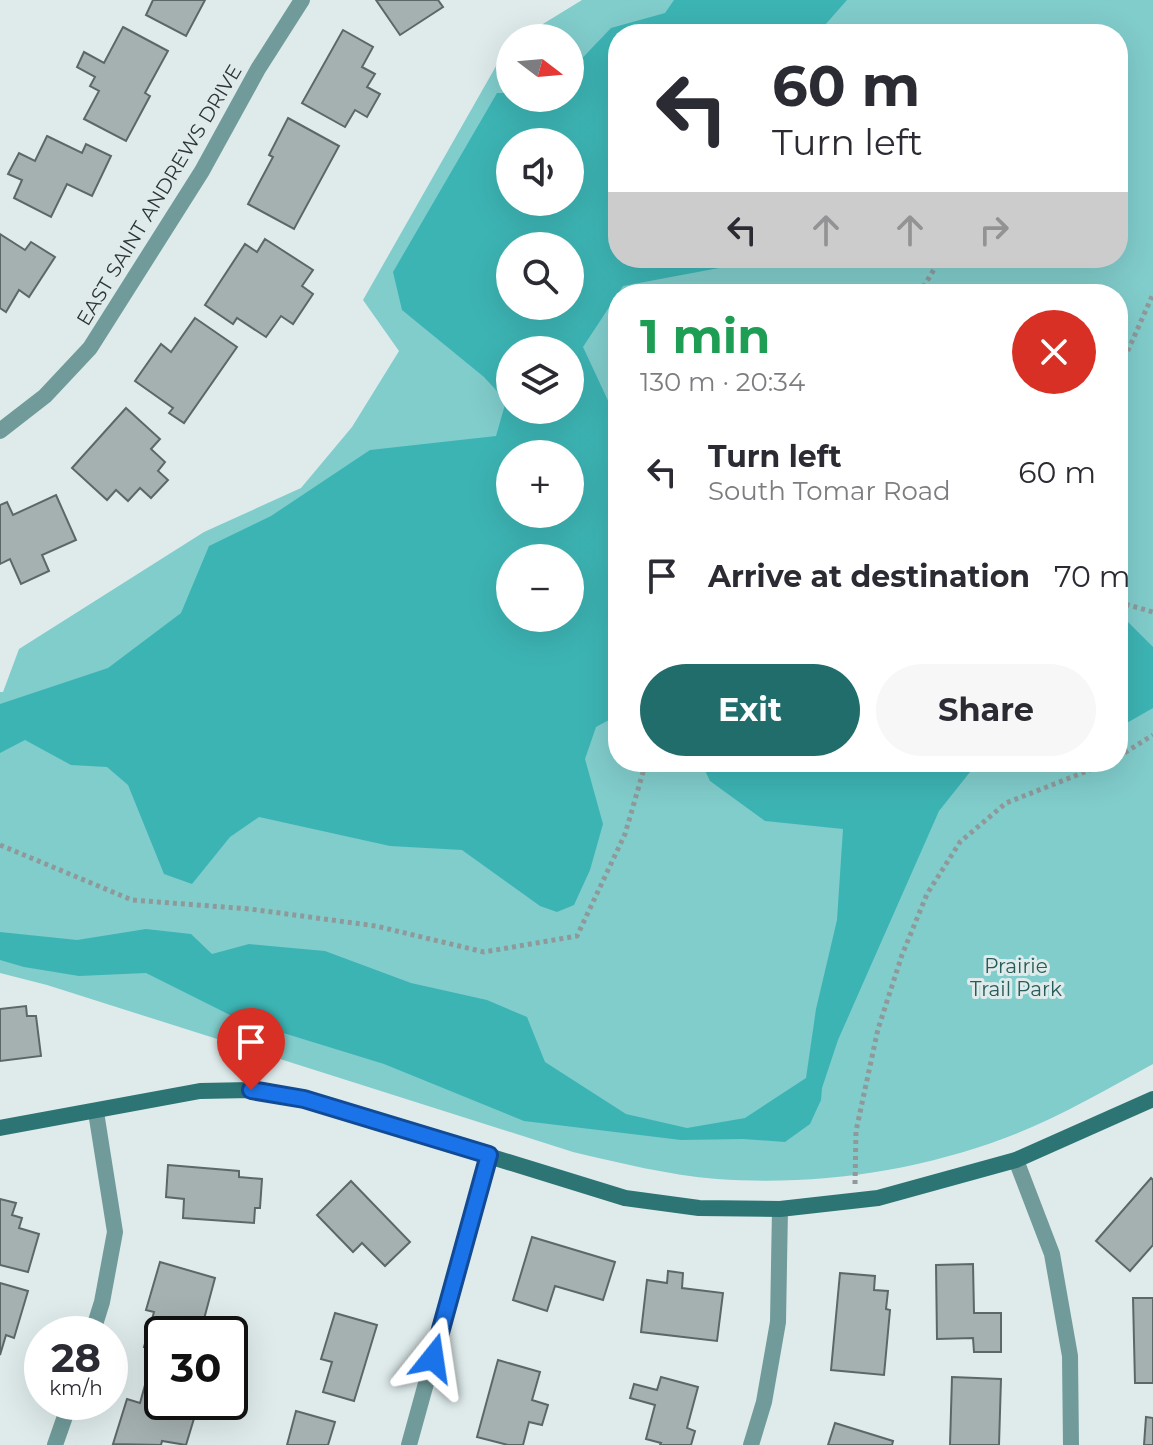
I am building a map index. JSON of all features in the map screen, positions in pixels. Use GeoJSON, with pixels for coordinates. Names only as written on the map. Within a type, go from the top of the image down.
{"type":"FeatureCollection","features":[{"type":"Feature","properties":{"kind":"street","name":"EAST SAINT ANDREWS DRIVE"},"geometry":{"type":"LineString","coordinates":[[0,431],[45,396],[90,348],[202,171],[258,69],[302,0]]}},
{"type":"Feature","properties":{"kind":"street"},"geometry":{"type":"LineString","coordinates":[[0,1128],[200,1091],[251,1090],[304,1099],[625,1198],[699,1208],[780,1209],[878,1198],[1016,1160],[1153,1099]]}},
{"type":"Feature","properties":{"kind":"street"},"geometry":{"type":"LineString","coordinates":[[96,1112],[115,1232],[98,1316]]}},
{"type":"Feature","properties":{"kind":"street"},"geometry":{"type":"LineString","coordinates":[[409,1445],[489,1155]]}},
{"type":"Feature","properties":{"kind":"street"},"geometry":{"type":"LineString","coordinates":[[1016,1160],[1052,1254],[1070,1356],[1071,1445]]}},
{"type":"Feature","properties":{"kind":"street"},"geometry":{"type":"LineString","coordinates":[[751,1445],[764,1402],[778,1322],[780,1209]]}},
{"type":"Feature","properties":{"kind":"street"},"geometry":{"type":"LineString","coordinates":[[55,1445],[64,1420]]}},
{"type":"Feature","properties":{"kind":"path"},"geometry":{"type":"LineString","coordinates":[[1128,350],[1153,294]]}},
{"type":"Feature","properties":{"kind":"path"},"geometry":{"type":"LineString","coordinates":[[1128,605],[1153,612]]}},
{"type":"Feature","properties":{"kind":"path"},"geometry":{"type":"LineString","coordinates":[[1128,751],[1153,735]]}},
{"type":"Feature","properties":{"kind":"path"},"geometry":{"type":"LineString","coordinates":[[0,845],[132,900],[250,909],[376,926],[484,952],[577,936],[625,834],[643,772]]}},
{"type":"Feature","properties":{"kind":"path"},"geometry":{"type":"LineString","coordinates":[[856,1201],[856,1131],[878,1029],[902,955],[927,894],[960,842],[1006,803],[1085,772]]}},
{"type":"Feature","properties":{"kind":"green space","name":"Prairie Trail Park"},"geometry":{"type":"Polygon","coordinates":[[[582,0],[1153,0],[1153,1064],[1043,1122],[935,1160],[827,1178],[717,1179],[662,1172],[573,1152],[47,985],[0,973],[0,692],[3,692],[19,649],[204,532],[301,488],[352,427],[399,351],[363,300],[496,66],[496,112],[584,112],[584,24],[543,24],[582,0]]]}},
{"type":"Feature","properties":{"kind":"shaded area"},"geometry":{"type":"Polygon","coordinates":[[[674,0],[847,0],[826,24],[625,24],[665,13],[674,0]]]}},
{"type":"Feature","properties":{"kind":"shaded area"},"geometry":{"type":"Polygon","coordinates":[[[608,31],[608,268],[719,268],[634,284],[608,284],[608,309],[584,345],[584,336],[496,336],[496,390],[402,310],[393,272],[496,95],[496,112],[584,112],[584,56],[608,31]]]}},
{"type":"Feature","properties":{"kind":"shaded area"},"geometry":{"type":"Polygon","coordinates":[[[584,349],[608,401],[608,720],[596,727],[585,759],[603,824],[590,870],[574,905],[557,912],[540,906],[462,850],[390,846],[259,817],[230,837],[192,884],[164,874],[128,785],[107,767],[71,765],[25,740],[0,753],[0,704],[108,668],[181,613],[209,546],[271,516],[370,450],[496,436],[499,424],[584,424],[584,349]]]}},
{"type":"Feature","properties":{"kind":"shaded area"},"geometry":{"type":"Polygon","coordinates":[[[1128,622],[1153,647],[1153,708],[1128,722],[1128,622]]]}},
{"type":"Feature","properties":{"kind":"shaded area"},"geometry":{"type":"Polygon","coordinates":[[[706,772],[970,772],[939,811],[838,1040],[821,1100],[810,1124],[785,1142],[681,1140],[524,1121],[384,1064],[238,1019],[146,973],[79,976],[0,960],[0,932],[77,940],[146,929],[191,934],[212,954],[249,944],[325,951],[411,983],[487,1000],[527,1017],[545,1062],[626,1114],[687,1128],[745,1118],[806,1078],[816,1009],[837,920],[843,829],[765,821],[710,781],[706,772]]]}},
{"type":"Feature","properties":{"kind":"building"},"geometry":{"type":"Polygon","coordinates":[[[153,0],[205,0],[186,36],[146,15],[153,0]]]}},
{"type":"Feature","properties":{"kind":"building"},"geometry":{"type":"Polygon","coordinates":[[[376,0],[438,0],[443,7],[400,35],[376,0]]]}},
{"type":"Feature","properties":{"kind":"building"},"geometry":{"type":"Polygon","coordinates":[[[123,27],[168,51],[145,93],[150,96],[126,141],[84,119],[99,91],[90,86],[95,77],[77,67],[84,52],[104,63],[123,27]]]}},
{"type":"Feature","properties":{"kind":"building"},"geometry":{"type":"Polygon","coordinates":[[[343,30],[373,47],[362,67],[375,74],[367,87],[380,94],[367,117],[355,110],[345,127],[302,103],[343,30]]]}},
{"type":"Feature","properties":{"kind":"building"},"geometry":{"type":"Polygon","coordinates":[[[288,118],[339,146],[294,229],[248,204],[273,157],[269,155],[288,118]]]}},
{"type":"Feature","properties":{"kind":"building"},"geometry":{"type":"Polygon","coordinates":[[[47,136],[82,153],[86,144],[111,156],[92,196],[67,184],[51,217],[14,198],[22,180],[8,174],[19,153],[35,161],[47,136]]]}},
{"type":"Feature","properties":{"kind":"building"},"geometry":{"type":"Polygon","coordinates":[[[0,234],[25,250],[31,242],[55,257],[29,297],[19,290],[6,312],[0,308],[0,234]]]}},
{"type":"Feature","properties":{"kind":"building"},"geometry":{"type":"Polygon","coordinates":[[[265,239],[313,270],[302,286],[313,294],[293,324],[281,316],[266,337],[237,318],[233,324],[205,305],[245,244],[257,252],[265,239]]]}},
{"type":"Feature","properties":{"kind":"building"},"geometry":{"type":"Polygon","coordinates":[[[195,318],[237,347],[184,423],[169,413],[173,408],[135,381],[161,344],[171,352],[195,318]]]}},
{"type":"Feature","properties":{"kind":"building"},"geometry":{"type":"Polygon","coordinates":[[[126,408],[160,439],[151,449],[165,462],[158,471],[168,480],[151,498],[140,488],[128,501],[116,490],[107,500],[72,468],[126,408]]]}},
{"type":"Feature","properties":{"kind":"building"},"geometry":{"type":"Polygon","coordinates":[[[56,495],[76,540],[42,555],[49,571],[21,584],[10,559],[0,564],[0,505],[7,502],[13,515],[56,495]]]}},
{"type":"Feature","properties":{"kind":"building"},"geometry":{"type":"Polygon","coordinates":[[[26,1006],[27,1016],[36,1016],[41,1056],[0,1061],[0,1009],[26,1006]]]}},
{"type":"Feature","properties":{"kind":"building"},"geometry":{"type":"Polygon","coordinates":[[[168,1165],[239,1171],[239,1177],[262,1179],[260,1208],[255,1208],[254,1223],[183,1218],[184,1199],[166,1197],[168,1165]]]}},
{"type":"Feature","properties":{"kind":"building"},"geometry":{"type":"Polygon","coordinates":[[[1151,1178],[1153,1245],[1130,1271],[1096,1241],[1151,1178]]]}},
{"type":"Feature","properties":{"kind":"building"},"geometry":{"type":"Polygon","coordinates":[[[351,1181],[410,1242],[385,1266],[362,1243],[353,1252],[317,1215],[351,1181]]]}},
{"type":"Feature","properties":{"kind":"building"},"geometry":{"type":"Polygon","coordinates":[[[0,1199],[16,1203],[12,1215],[22,1218],[19,1228],[39,1234],[28,1272],[0,1265],[0,1199]]]}},
{"type":"Feature","properties":{"kind":"building"},"geometry":{"type":"Polygon","coordinates":[[[532,1237],[615,1262],[603,1300],[555,1286],[547,1311],[513,1300],[532,1237]]]}},
{"type":"Feature","properties":{"kind":"building"},"geometry":{"type":"Polygon","coordinates":[[[160,1262],[215,1278],[205,1316],[153,1316],[154,1312],[146,1310],[160,1262]]]}},
{"type":"Feature","properties":{"kind":"building"},"geometry":{"type":"Polygon","coordinates":[[[973,1264],[974,1313],[1001,1313],[1001,1352],[974,1352],[973,1338],[937,1339],[936,1265],[973,1264]]]}},
{"type":"Feature","properties":{"kind":"building"},"geometry":{"type":"Polygon","coordinates":[[[668,1271],[683,1273],[682,1288],[723,1293],[717,1341],[641,1332],[647,1280],[667,1283],[668,1271]]]}},
{"type":"Feature","properties":{"kind":"building"},"geometry":{"type":"Polygon","coordinates":[[[840,1273],[875,1276],[874,1290],[888,1291],[886,1309],[890,1310],[884,1375],[831,1370],[840,1273]]]}},
{"type":"Feature","properties":{"kind":"building"},"geometry":{"type":"Polygon","coordinates":[[[0,1283],[28,1291],[14,1338],[6,1335],[0,1355],[0,1283]]]}},
{"type":"Feature","properties":{"kind":"building"},"geometry":{"type":"Polygon","coordinates":[[[1133,1298],[1153,1298],[1153,1383],[1135,1383],[1133,1298]]]}},
{"type":"Feature","properties":{"kind":"building"},"geometry":{"type":"Polygon","coordinates":[[[335,1313],[377,1325],[354,1401],[323,1392],[332,1362],[321,1359],[335,1313]]]}},
{"type":"Feature","properties":{"kind":"building"},"geometry":{"type":"Polygon","coordinates":[[[498,1360],[540,1372],[532,1400],[548,1405],[542,1425],[529,1422],[523,1445],[508,1445],[477,1437],[498,1360]]]}},
{"type":"Feature","properties":{"kind":"building"},"geometry":{"type":"Polygon","coordinates":[[[661,1377],[698,1387],[687,1428],[695,1431],[691,1445],[660,1445],[646,1439],[655,1405],[630,1398],[634,1384],[657,1390],[661,1377]]]}},
{"type":"Feature","properties":{"kind":"building"},"geometry":{"type":"Polygon","coordinates":[[[952,1377],[1001,1379],[999,1445],[950,1445],[952,1377]]]}},
{"type":"Feature","properties":{"kind":"building"},"geometry":{"type":"Polygon","coordinates":[[[144,1389],[144,1420],[194,1420],[186,1445],[162,1441],[161,1445],[113,1444],[120,1420],[128,1420],[128,1399],[140,1403],[144,1389]]]}},
{"type":"Feature","properties":{"kind":"building"},"geometry":{"type":"Polygon","coordinates":[[[296,1411],[335,1422],[328,1445],[287,1445],[296,1411]]]}},
{"type":"Feature","properties":{"kind":"building"},"geometry":{"type":"Polygon","coordinates":[[[1146,1417],[1153,1418],[1153,1445],[1144,1445],[1146,1417]]]}},
{"type":"Feature","properties":{"kind":"building"},"geometry":{"type":"Polygon","coordinates":[[[835,1423],[893,1441],[892,1445],[828,1445],[835,1423]]]}},
{"type":"Feature","properties":{"kind":"route"},"geometry":{"type":"LineString","coordinates":[[251,1090],[304,1099],[489,1155],[433,1358]]}}]}
